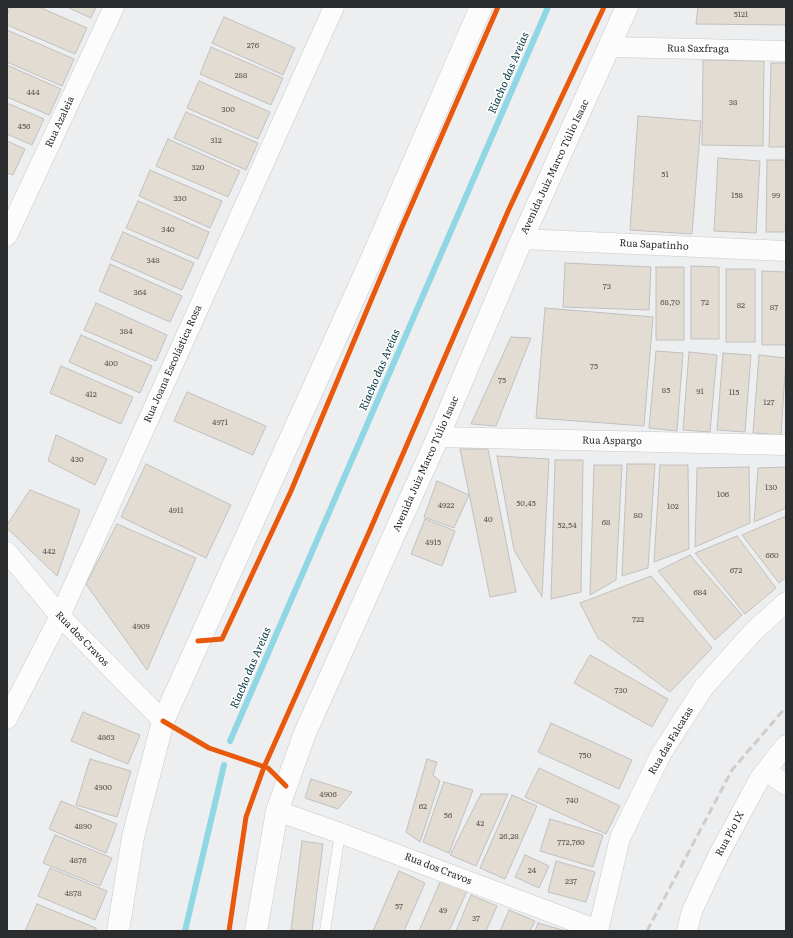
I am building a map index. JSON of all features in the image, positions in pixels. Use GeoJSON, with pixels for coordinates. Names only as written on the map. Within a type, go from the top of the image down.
{"type":"FeatureCollection","features":[{"type":"Feature","properties":{"kind":"main road"},"geometry":{"type":"LineString","coordinates":[[118,931],[133,837],[163,721],[372,258],[481,7]]}},
{"type":"Feature","properties":{"kind":"main road","name":"Avenida Juiz Marco Túlio Isaac"},"geometry":{"type":"LineString","coordinates":[[256,931],[276,811],[306,733],[438,437],[522,239],[627,7]]}},
{"type":"Feature","properties":{"kind":"street","name":"Rua Azaleia"},"geometry":{"type":"LineString","coordinates":[[7,236],[114,7]]}},
{"type":"Feature","properties":{"kind":"street","name":"Rua Joana Escolástica Rosa"},"geometry":{"type":"LineString","coordinates":[[7,719],[60,616],[334,7]]}},
{"type":"Feature","properties":{"kind":"street","name":"Rua Saxfraga"},"geometry":{"type":"LineString","coordinates":[[610,47],[786,51]]}},
{"type":"Feature","properties":{"kind":"street","name":"Rua Sapatinho"},"geometry":{"type":"LineString","coordinates":[[522,239],[786,251]]}},
{"type":"Feature","properties":{"kind":"street","name":"Rua Aspargo"},"geometry":{"type":"LineString","coordinates":[[438,437],[786,445]]}},
{"type":"Feature","properties":{"kind":"street","name":"Rua dos Cravos"},"geometry":{"type":"LineString","coordinates":[[7,552],[60,616],[163,721]]}},
{"type":"Feature","properties":{"kind":"street","name":"Rua das Falcatas"},"geometry":{"type":"LineString","coordinates":[[598,930],[620,838],[661,754],[704,687],[753,632],[786,602]]}},
{"type":"Feature","properties":{"kind":"street","name":"Rua Pio IX"},"geometry":{"type":"LineString","coordinates":[[687,931],[692,911],[718,856],[760,778],[786,745]]}},
{"type":"Feature","properties":{"kind":"street"},"geometry":{"type":"LineString","coordinates":[[766,771],[786,785]]}},
{"type":"Feature","properties":{"kind":"street","name":"Rua dos Cravos"},"geometry":{"type":"LineString","coordinates":[[276,811],[340,833],[598,930]]}},
{"type":"Feature","properties":{"kind":"lane"},"geometry":{"type":"LineString","coordinates":[[325,931],[340,833]]}},
{"type":"Feature","properties":{"kind":"building"},"geometry":{"type":"Polygon","coordinates":[[[10,7],[39,7],[87,28],[75,54],[7,25],[7,15],[10,7]]]}},
{"type":"Feature","properties":{"kind":"building"},"geometry":{"type":"Polygon","coordinates":[[[67,7],[96,7],[91,18],[67,7]]]}},
{"type":"Feature","properties":{"kind":"building"},"geometry":{"type":"Polygon","coordinates":[[[698,7],[786,7],[786,25],[696,24],[698,7]]]}},
{"type":"Feature","properties":{"kind":"building"},"geometry":{"type":"Polygon","coordinates":[[[224,17],[295,48],[283,75],[212,43],[224,17]]]}},
{"type":"Feature","properties":{"kind":"building"},"geometry":{"type":"Polygon","coordinates":[[[7,30],[74,59],[62,86],[7,62],[7,30]]]}},
{"type":"Feature","properties":{"kind":"building"},"geometry":{"type":"Polygon","coordinates":[[[211,47],[283,78],[271,105],[200,74],[211,47]]]}},
{"type":"Feature","properties":{"kind":"building"},"geometry":{"type":"Polygon","coordinates":[[[703,60],[764,61],[763,146],[702,145],[703,60]]]}},
{"type":"Feature","properties":{"kind":"building"},"geometry":{"type":"Polygon","coordinates":[[[771,63],[786,63],[786,147],[769,147],[771,63]]]}},
{"type":"Feature","properties":{"kind":"building"},"geometry":{"type":"Polygon","coordinates":[[[7,65],[61,89],[49,115],[7,97],[7,65]]]}},
{"type":"Feature","properties":{"kind":"building"},"geometry":{"type":"Polygon","coordinates":[[[199,81],[270,112],[258,139],[187,108],[199,81]]]}},
{"type":"Feature","properties":{"kind":"building"},"geometry":{"type":"Polygon","coordinates":[[[7,103],[44,119],[32,145],[7,134],[7,103]]]}},
{"type":"Feature","properties":{"kind":"building"},"geometry":{"type":"Polygon","coordinates":[[[186,112],[258,143],[246,170],[174,138],[186,112]]]}},
{"type":"Feature","properties":{"kind":"building"},"geometry":{"type":"Polygon","coordinates":[[[638,116],[701,121],[692,234],[630,230],[638,116]]]}},
{"type":"Feature","properties":{"kind":"building"},"geometry":{"type":"Polygon","coordinates":[[[168,139],[240,171],[228,197],[156,166],[168,139]]]}},
{"type":"Feature","properties":{"kind":"building"},"geometry":{"type":"Polygon","coordinates":[[[7,141],[25,149],[13,175],[7,173],[7,141]]]}},
{"type":"Feature","properties":{"kind":"building"},"geometry":{"type":"Polygon","coordinates":[[[718,158],[760,161],[756,233],[714,231],[718,158]]]}},
{"type":"Feature","properties":{"kind":"building"},"geometry":{"type":"Polygon","coordinates":[[[767,160],[786,160],[786,232],[766,232],[767,160]]]}},
{"type":"Feature","properties":{"kind":"building"},"geometry":{"type":"Polygon","coordinates":[[[150,170],[222,201],[210,228],[139,196],[150,170]]]}},
{"type":"Feature","properties":{"kind":"building"},"geometry":{"type":"Polygon","coordinates":[[[138,201],[209,232],[198,259],[126,228],[138,201]]]}},
{"type":"Feature","properties":{"kind":"building"},"geometry":{"type":"Polygon","coordinates":[[[123,232],[194,263],[182,290],[111,259],[123,232]]]}},
{"type":"Feature","properties":{"kind":"building"},"geometry":{"type":"Polygon","coordinates":[[[565,263],[651,267],[649,310],[563,307],[565,263]]]}},
{"type":"Feature","properties":{"kind":"building"},"geometry":{"type":"Polygon","coordinates":[[[110,264],[182,296],[170,322],[99,291],[110,264]]]}},
{"type":"Feature","properties":{"kind":"building"},"geometry":{"type":"Polygon","coordinates":[[[691,266],[719,267],[719,339],[691,339],[691,266]]]}},
{"type":"Feature","properties":{"kind":"building"},"geometry":{"type":"Polygon","coordinates":[[[656,267],[684,267],[684,340],[656,340],[656,267]]]}},
{"type":"Feature","properties":{"kind":"building"},"geometry":{"type":"Polygon","coordinates":[[[726,269],[755,269],[755,342],[726,342],[726,269]]]}},
{"type":"Feature","properties":{"kind":"building"},"geometry":{"type":"Polygon","coordinates":[[[762,271],[786,272],[786,345],[762,345],[762,271]]]}},
{"type":"Feature","properties":{"kind":"building"},"geometry":{"type":"Polygon","coordinates":[[[96,303],[167,335],[156,361],[84,330],[96,303]]]}},
{"type":"Feature","properties":{"kind":"building"},"geometry":{"type":"Polygon","coordinates":[[[545,308],[653,317],[644,426],[536,418],[545,308]]]}},
{"type":"Feature","properties":{"kind":"building"},"geometry":{"type":"Polygon","coordinates":[[[81,335],[152,366],[140,393],[69,362],[81,335]]]}},
{"type":"Feature","properties":{"kind":"building"},"geometry":{"type":"Polygon","coordinates":[[[511,337],[531,338],[496,426],[471,424],[511,337]]]}},
{"type":"Feature","properties":{"kind":"building"},"geometry":{"type":"Polygon","coordinates":[[[656,351],[683,353],[677,431],[649,428],[656,351]]]}},
{"type":"Feature","properties":{"kind":"building"},"geometry":{"type":"Polygon","coordinates":[[[689,352],[717,355],[710,432],[683,430],[689,352]]]}},
{"type":"Feature","properties":{"kind":"building"},"geometry":{"type":"Polygon","coordinates":[[[723,353],[751,355],[745,432],[717,430],[723,353]]]}},
{"type":"Feature","properties":{"kind":"building"},"geometry":{"type":"Polygon","coordinates":[[[759,355],[786,358],[781,435],[753,433],[759,355]]]}},
{"type":"Feature","properties":{"kind":"building"},"geometry":{"type":"Polygon","coordinates":[[[61,366],[133,397],[121,424],[50,393],[61,366]]]}},
{"type":"Feature","properties":{"kind":"building"},"geometry":{"type":"Polygon","coordinates":[[[187,392],[266,426],[253,455],[174,421],[187,392]]]}},
{"type":"Feature","properties":{"kind":"building"},"geometry":{"type":"Polygon","coordinates":[[[56,435],[107,459],[95,485],[48,461],[56,435]]]}},
{"type":"Feature","properties":{"kind":"building"},"geometry":{"type":"Polygon","coordinates":[[[460,449],[488,449],[516,592],[490,597],[460,449]]]}},
{"type":"Feature","properties":{"kind":"building"},"geometry":{"type":"Polygon","coordinates":[[[497,456],[549,459],[542,597],[514,550],[497,456]]]}},
{"type":"Feature","properties":{"kind":"building"},"geometry":{"type":"Polygon","coordinates":[[[555,460],[583,460],[581,592],[551,599],[555,460]]]}},
{"type":"Feature","properties":{"kind":"building"},"geometry":{"type":"Polygon","coordinates":[[[146,464],[231,505],[206,558],[121,517],[146,464]]]}},
{"type":"Feature","properties":{"kind":"building"},"geometry":{"type":"Polygon","coordinates":[[[627,464],[655,464],[648,568],[622,576],[627,464]]]}},
{"type":"Feature","properties":{"kind":"building"},"geometry":{"type":"Polygon","coordinates":[[[594,465],[622,465],[616,580],[590,595],[594,465]]]}},
{"type":"Feature","properties":{"kind":"building"},"geometry":{"type":"Polygon","coordinates":[[[660,465],[688,465],[689,549],[654,562],[660,465]]]}},
{"type":"Feature","properties":{"kind":"building"},"geometry":{"type":"Polygon","coordinates":[[[749,467],[750,523],[695,547],[697,468],[749,467]]]}},
{"type":"Feature","properties":{"kind":"building"},"geometry":{"type":"Polygon","coordinates":[[[786,467],[786,508],[754,522],[758,468],[786,467]]]}},
{"type":"Feature","properties":{"kind":"building"},"geometry":{"type":"Polygon","coordinates":[[[437,481],[469,495],[454,528],[424,517],[437,481]]]}},
{"type":"Feature","properties":{"kind":"building"},"geometry":{"type":"Polygon","coordinates":[[[30,490],[80,510],[57,576],[7,528],[7,525],[30,490]]]}},
{"type":"Feature","properties":{"kind":"building"},"geometry":{"type":"Polygon","coordinates":[[[786,516],[786,577],[779,583],[742,535],[786,516]]]}},
{"type":"Feature","properties":{"kind":"building"},"geometry":{"type":"Polygon","coordinates":[[[425,519],[455,531],[442,566],[411,554],[425,519]]]}},
{"type":"Feature","properties":{"kind":"building"},"geometry":{"type":"Polygon","coordinates":[[[117,524],[196,558],[147,670],[86,584],[117,524]]]}},
{"type":"Feature","properties":{"kind":"building"},"geometry":{"type":"Polygon","coordinates":[[[737,536],[776,588],[745,614],[695,553],[737,536]]]}},
{"type":"Feature","properties":{"kind":"building"},"geometry":{"type":"Polygon","coordinates":[[[690,555],[742,615],[715,640],[658,571],[690,555]]]}},
{"type":"Feature","properties":{"kind":"building"},"geometry":{"type":"Polygon","coordinates":[[[651,576],[712,648],[670,692],[598,638],[580,603],[651,576]]]}},
{"type":"Feature","properties":{"kind":"building"},"geometry":{"type":"Polygon","coordinates":[[[590,655],[668,699],[652,727],[574,683],[590,655]]]}},
{"type":"Feature","properties":{"kind":"building"},"geometry":{"type":"Polygon","coordinates":[[[83,712],[140,735],[128,764],[71,741],[83,712]]]}},
{"type":"Feature","properties":{"kind":"building"},"geometry":{"type":"Polygon","coordinates":[[[551,723],[632,760],[619,789],[538,752],[551,723]]]}},
{"type":"Feature","properties":{"kind":"building"},"geometry":{"type":"Polygon","coordinates":[[[90,759],[131,771],[117,817],[76,805],[90,759]]]}},
{"type":"Feature","properties":{"kind":"building"},"geometry":{"type":"Polygon","coordinates":[[[427,759],[437,762],[433,775],[440,781],[420,842],[406,832],[427,759]]]}},
{"type":"Feature","properties":{"kind":"building"},"geometry":{"type":"Polygon","coordinates":[[[539,768],[620,806],[606,834],[525,797],[539,768]]]}},
{"type":"Feature","properties":{"kind":"building"},"geometry":{"type":"Polygon","coordinates":[[[311,779],[352,792],[338,809],[305,798],[311,779]]]}},
{"type":"Feature","properties":{"kind":"building"},"geometry":{"type":"Polygon","coordinates":[[[444,782],[473,790],[449,853],[423,842],[444,782]]]}},
{"type":"Feature","properties":{"kind":"building"},"geometry":{"type":"Polygon","coordinates":[[[481,794],[508,794],[476,866],[450,855],[481,794]]]}},
{"type":"Feature","properties":{"kind":"building"},"geometry":{"type":"Polygon","coordinates":[[[512,795],[537,806],[505,879],[480,868],[512,795]]]}},
{"type":"Feature","properties":{"kind":"building"},"geometry":{"type":"Polygon","coordinates":[[[61,801],[117,824],[106,853],[49,829],[61,801]]]}},
{"type":"Feature","properties":{"kind":"building"},"geometry":{"type":"Polygon","coordinates":[[[550,819],[603,835],[593,867],[540,851],[550,819]]]}},
{"type":"Feature","properties":{"kind":"building"},"geometry":{"type":"Polygon","coordinates":[[[55,835],[112,858],[100,886],[43,863],[55,835]]]}},
{"type":"Feature","properties":{"kind":"building"},"geometry":{"type":"Polygon","coordinates":[[[302,841],[323,844],[312,931],[291,930],[302,841]]]}},
{"type":"Feature","properties":{"kind":"building"},"geometry":{"type":"Polygon","coordinates":[[[525,855],[549,866],[539,888],[515,877],[525,855]]]}},
{"type":"Feature","properties":{"kind":"building"},"geometry":{"type":"Polygon","coordinates":[[[556,861],[595,872],[586,902],[548,892],[556,861]]]}},
{"type":"Feature","properties":{"kind":"building"},"geometry":{"type":"Polygon","coordinates":[[[50,868],[107,891],[95,920],[38,896],[50,868]]]}},
{"type":"Feature","properties":{"kind":"building"},"geometry":{"type":"Polygon","coordinates":[[[399,871],[425,883],[404,931],[373,931],[399,871]]]}},
{"type":"Feature","properties":{"kind":"building"},"geometry":{"type":"Polygon","coordinates":[[[441,880],[467,891],[449,931],[419,931],[441,880]]]}},
{"type":"Feature","properties":{"kind":"building"},"geometry":{"type":"Polygon","coordinates":[[[471,895],[497,906],[486,931],[456,931],[471,895]]]}},
{"type":"Feature","properties":{"kind":"building"},"geometry":{"type":"Polygon","coordinates":[[[37,904],[96,928],[96,931],[25,931],[37,904]]]}},
{"type":"Feature","properties":{"kind":"building"},"geometry":{"type":"Polygon","coordinates":[[[509,910],[535,921],[530,931],[500,931],[509,910]]]}},
{"type":"Feature","properties":{"kind":"building"},"geometry":{"type":"Polygon","coordinates":[[[538,923],[566,931],[535,931],[538,923]]]}},
{"type":"Feature","properties":{"kind":"waterway","name":"Riacho das Areias"},"geometry":{"type":"LineString","coordinates":[[230,741],[548,7]]}},
{"type":"Feature","properties":{"kind":"waterway","name":"Riacho das Areias"},"geometry":{"type":"LineString","coordinates":[[185,931],[224,765]]}},
{"type":"Feature","properties":{"kind":"railway"},"geometry":{"type":"LineString","coordinates":[[647,931],[732,770],[786,707]]}},
{"type":"Feature","properties":{"kind":"cycle path"},"geometry":{"type":"LineString","coordinates":[[198,641],[222,639],[291,491],[401,229],[498,7]]}},
{"type":"Feature","properties":{"kind":"cycle path"},"geometry":{"type":"LineString","coordinates":[[229,931],[246,817],[264,767],[370,530],[509,209],[604,7]]}},
{"type":"Feature","properties":{"kind":"cycle path"},"geometry":{"type":"LineString","coordinates":[[163,721],[209,748],[268,768],[286,786]]}}]}
